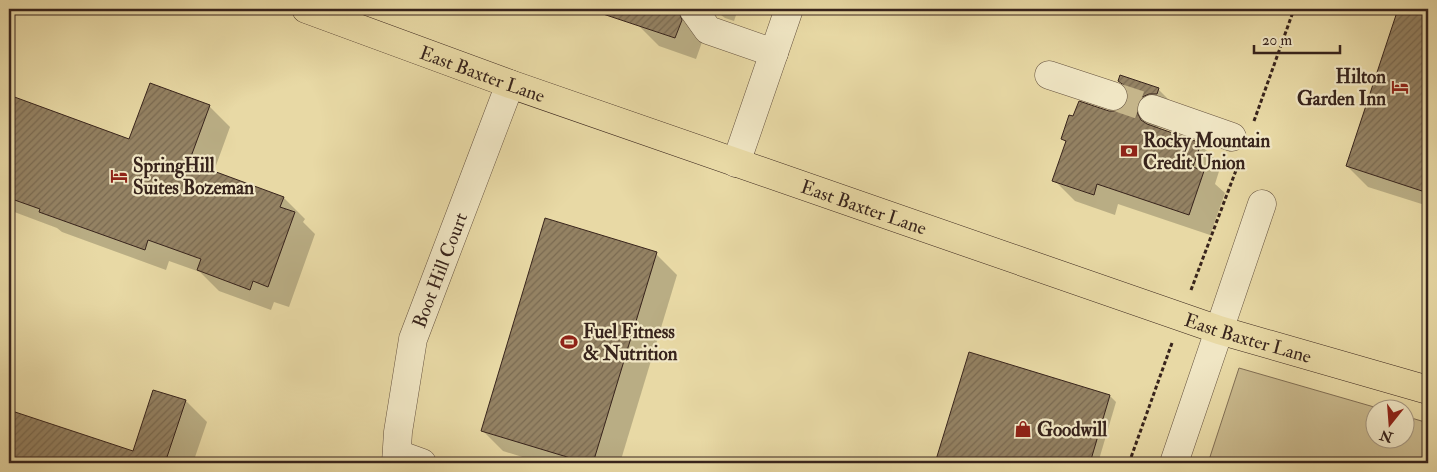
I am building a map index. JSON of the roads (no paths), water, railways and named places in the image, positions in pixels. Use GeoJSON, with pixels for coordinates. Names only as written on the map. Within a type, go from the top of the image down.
{"type":"FeatureCollection","features":[{"type":"Feature","properties":{"kind":"main road","name":"East Baxter Lane"},"geometry":{"type":"LineString","coordinates":[[306,9],[510,84],[1219,330],[1428,390]]}},
{"type":"Feature","properties":{"kind":"street"},"geometry":{"type":"LineString","coordinates":[[736,162],[789,9]]}},
{"type":"Feature","properties":{"kind":"street"},"geometry":{"type":"LineString","coordinates":[[705,16],[774,52]]}},
{"type":"Feature","properties":{"kind":"street"},"geometry":{"type":"LineString","coordinates":[[1049,75],[1113,96]]}},
{"type":"Feature","properties":{"kind":"street","name":"Boot Hill Court"},"geometry":{"type":"LineString","coordinates":[[396,459],[398,432],[413,339],[510,84]]}},
{"type":"Feature","properties":{"kind":"street"},"geometry":{"type":"LineString","coordinates":[[1152,109],[1242,140]]}},
{"type":"Feature","properties":{"kind":"street"},"geometry":{"type":"LineString","coordinates":[[1174,463],[1262,204]]}},
{"type":"Feature","properties":{"kind":"street"},"geometry":{"type":"LineString","coordinates":[[396,459],[422,463]]}},
{"type":"Feature","properties":{"kind":"tunnel"},"geometry":{"type":"LineString","coordinates":[[1113,96],[1152,109]]}},
{"type":"Feature","properties":{"kind":"place","name":"Hilton Garden Inn"},"geometry":{"type":"Point","coordinates":[1400,87]}},
{"type":"Feature","properties":{"kind":"place","name":"Rocky Mountain Credit Union"},"geometry":{"type":"Point","coordinates":[1129,151]}},
{"type":"Feature","properties":{"kind":"place","name":"SpringHill Suites Bozeman"},"geometry":{"type":"Point","coordinates":[119,176]}},
{"type":"Feature","properties":{"kind":"place","name":"Fuel Fitness & Nutrition"},"geometry":{"type":"Point","coordinates":[569,342]}},
{"type":"Feature","properties":{"kind":"place","name":"Goodwill"},"geometry":{"type":"Point","coordinates":[1023,429]}}]}
